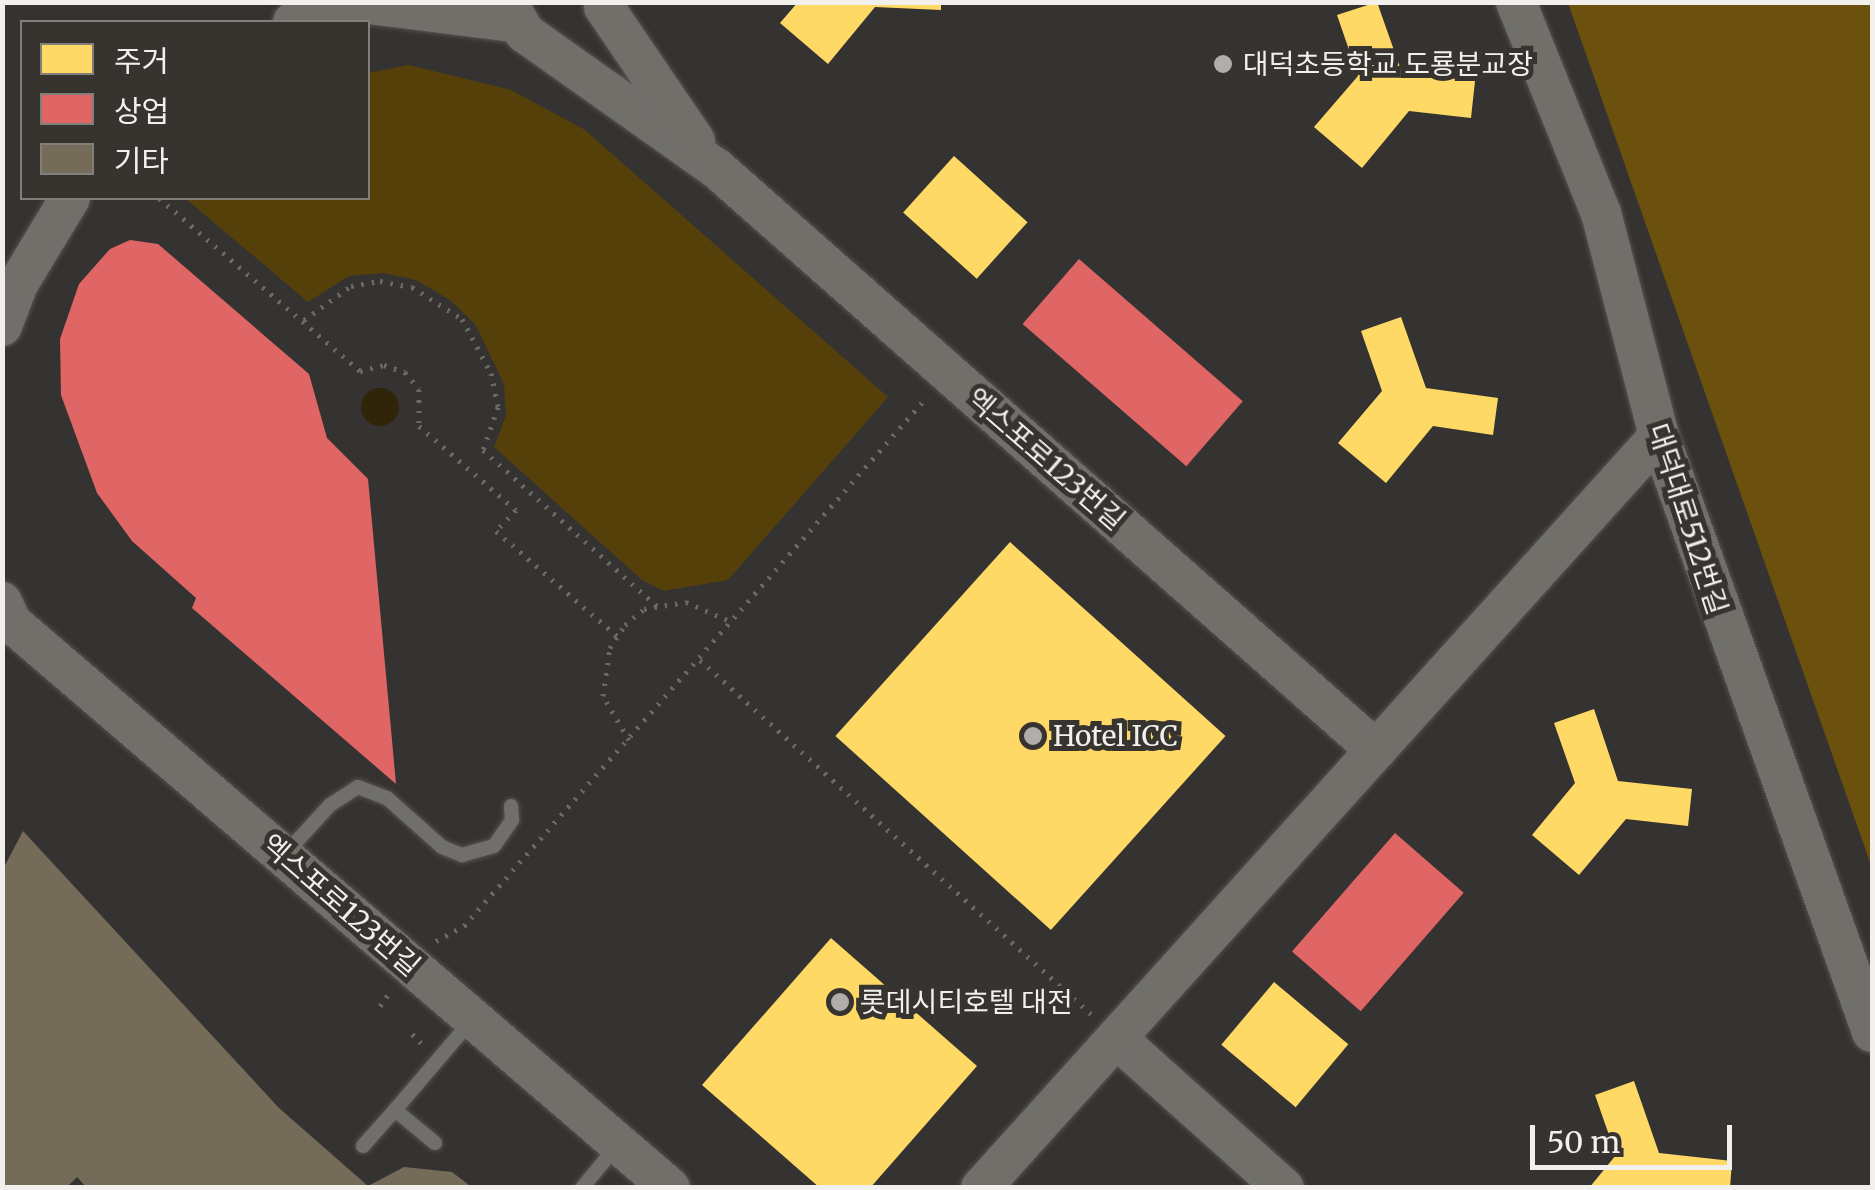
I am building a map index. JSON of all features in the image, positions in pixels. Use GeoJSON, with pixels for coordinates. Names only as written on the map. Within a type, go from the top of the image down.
{"type":"FeatureCollection","features":[{"type":"Feature","properties":{"kind":"street","name":"대덕대로512번길"},"geometry":{"type":"LineString","coordinates":[[1516,2],[1601,213],[1660,436],[1872,1032]]}},
{"type":"Feature","properties":{"kind":"street"},"geometry":{"type":"LineString","coordinates":[[301,20],[370,3],[520,22],[556,44],[586,34],[604,5]]}},
{"type":"Feature","properties":{"kind":"street"},"geometry":{"type":"LineString","coordinates":[[604,5],[627,48],[716,168]]}},
{"type":"Feature","properties":{"kind":"street"},"geometry":{"type":"LineString","coordinates":[[520,22],[716,168]]}},
{"type":"Feature","properties":{"kind":"street","name":"엑스포로123번길"},"geometry":{"type":"LineString","coordinates":[[716,168],[1376,750]]}},
{"type":"Feature","properties":{"kind":"street"},"geometry":{"type":"LineString","coordinates":[[2,326],[18,284],[69,200]]}},
{"type":"Feature","properties":{"kind":"street"},"geometry":{"type":"LineString","coordinates":[[981,1188],[1660,436]]}},
{"type":"Feature","properties":{"kind":"street","name":"엑스포로123번길"},"geometry":{"type":"LineString","coordinates":[[6,620],[670,1188]]}},
{"type":"Feature","properties":{"kind":"street"},"geometry":{"type":"LineString","coordinates":[[1116,1038],[1284,1188]]}},
{"type":"Feature","properties":{"kind":"lane"},"geometry":{"type":"LineString","coordinates":[[283,856],[330,806],[358,787],[387,798],[442,847],[462,855],[494,846],[512,820],[512,806]]}},
{"type":"Feature","properties":{"kind":"lane"},"geometry":{"type":"LineString","coordinates":[[363,1146],[473,1019]]}},
{"type":"Feature","properties":{"kind":"lane"},"geometry":{"type":"LineString","coordinates":[[395,1110],[435,1142]]}},
{"type":"Feature","properties":{"kind":"lane"},"geometry":{"type":"LineString","coordinates":[[582,1188],[619,1144]]}},
{"type":"Feature","properties":{"kind":"path"},"geometry":{"type":"LineString","coordinates":[[160,200],[360,372],[384,365],[405,372],[419,389],[424,410],[419,426],[516,510],[496,531],[618,636]]}},
{"type":"Feature","properties":{"kind":"path"},"geometry":{"type":"LineString","coordinates":[[304,320],[351,286],[380,281],[412,287],[462,319],[491,373],[498,407],[483,450],[656,606]]}},
{"type":"Feature","properties":{"kind":"path"},"geometry":{"type":"LineString","coordinates":[[436,941],[464,926],[932,391]]}},
{"type":"Feature","properties":{"kind":"path"},"geometry":{"type":"LineString","coordinates":[[629,740],[603,696],[618,636],[656,606],[698,604],[732,622]]}},
{"type":"Feature","properties":{"kind":"path"},"geometry":{"type":"LineString","coordinates":[[700,659],[1116,1038]]}},
{"type":"Feature","properties":{"kind":"path"},"geometry":{"type":"LineString","coordinates":[[380,1006],[390,992]]}},
{"type":"Feature","properties":{"kind":"path"},"geometry":{"type":"LineString","coordinates":[[412,1034],[422,1042]]}},
{"type":"Feature","properties":{"kind":"shaded area"},"geometry":{"type":"Polygon","coordinates":[[[1568,3],[1872,3],[1872,868],[1568,3]]]}},
{"type":"Feature","properties":{"kind":"shaded area"},"geometry":{"type":"Polygon","coordinates":[[[409,65],[511,90],[585,130],[888,397],[728,580],[664,591],[642,580],[494,447],[506,416],[504,384],[475,324],[450,300],[416,280],[383,273],[349,276],[308,302],[187,200],[370,200],[370,73],[409,65]]]}},
{"type":"Feature","properties":{"kind":"shaded area"},"geometry":{"type":"Polygon","coordinates":[[[380,388],[394,393],[399,407],[394,421],[380,426],[366,421],[361,407],[366,393],[380,388]]]}},
{"type":"Feature","properties":{"kind":"building: 주거"},"geometry":{"type":"Polygon","coordinates":[[[798,2],[941,2],[941,10],[875,7],[828,64],[780,23],[798,2]]]}},
{"type":"Feature","properties":{"kind":"building: 주거"},"geometry":{"type":"Polygon","coordinates":[[[1377,2],[1402,73],[1475,81],[1471,118],[1409,111],[1362,168],[1314,127],[1358,76],[1337,15],[1377,2]]]}},
{"type":"Feature","properties":{"kind":"building: 주거"},"geometry":{"type":"Polygon","coordinates":[[[954,156],[1028,222],[977,279],[903,212],[954,156]]]}},
{"type":"Feature","properties":{"kind":"building: 주거"},"geometry":{"type":"Polygon","coordinates":[[[1401,317],[1426,388],[1498,398],[1493,435],[1433,426],[1386,483],[1338,443],[1382,391],[1361,331],[1401,317]]]}},
{"type":"Feature","properties":{"kind":"building: 주거","name":"Hotel ICC"},"geometry":{"type":"Polygon","coordinates":[[[1010,542],[1226,736],[1051,930],[835,736],[1010,542]]]}},
{"type":"Feature","properties":{"kind":"building: 주거"},"geometry":{"type":"Polygon","coordinates":[[[1594,709],[1618,781],[1692,789],[1688,826],[1626,819],[1579,875],[1532,835],[1575,783],[1554,723],[1594,709]]]}},
{"type":"Feature","properties":{"kind":"building: 주거","name":"롯데시티호텔 대전"},"geometry":{"type":"Polygon","coordinates":[[[831,938],[977,1066],[870,1188],[820,1188],[702,1085],[831,938]]]}},
{"type":"Feature","properties":{"kind":"building: 주거"},"geometry":{"type":"Polygon","coordinates":[[[1274,982],[1348,1044],[1296,1107],[1221,1045],[1274,982]]]}},
{"type":"Feature","properties":{"kind":"building: 주거"},"geometry":{"type":"Polygon","coordinates":[[[1634,1081],[1659,1153],[1732,1161],[1730,1188],[1589,1188],[1616,1155],[1595,1095],[1634,1081]]]}},
{"type":"Feature","properties":{"kind":"building: 상업"},"geometry":{"type":"Polygon","coordinates":[[[130,240],[158,244],[309,374],[327,438],[368,479],[396,784],[192,608],[196,598],[132,541],[97,493],[61,395],[60,339],[79,284],[110,249],[130,240]]]}},
{"type":"Feature","properties":{"kind":"building: 상업"},"geometry":{"type":"Polygon","coordinates":[[[1079,259],[1243,401],[1186,466],[1023,324],[1079,259]]]}},
{"type":"Feature","properties":{"kind":"building: 상업"},"geometry":{"type":"Polygon","coordinates":[[[1395,833],[1464,893],[1361,1011],[1292,951],[1395,833]]]}},
{"type":"Feature","properties":{"kind":"building: 기타"},"geometry":{"type":"Polygon","coordinates":[[[23,831],[279,1108],[368,1186],[404,1167],[452,1172],[473,1188],[87,1188],[77,1177],[66,1188],[2,1188],[2,871],[23,831]]]}},
{"type":"Feature","properties":{"kind":"place","name":"대덕초등학교 도룡분교장"},"geometry":{"type":"Point","coordinates":[1223,64]}},
{"type":"Feature","properties":{"kind":"place","name":"Hotel ICC"},"geometry":{"type":"Point","coordinates":[1033,736]}},
{"type":"Feature","properties":{"kind":"place","name":"롯데시티호텔 대전"},"geometry":{"type":"Point","coordinates":[840,1002]}}]}
